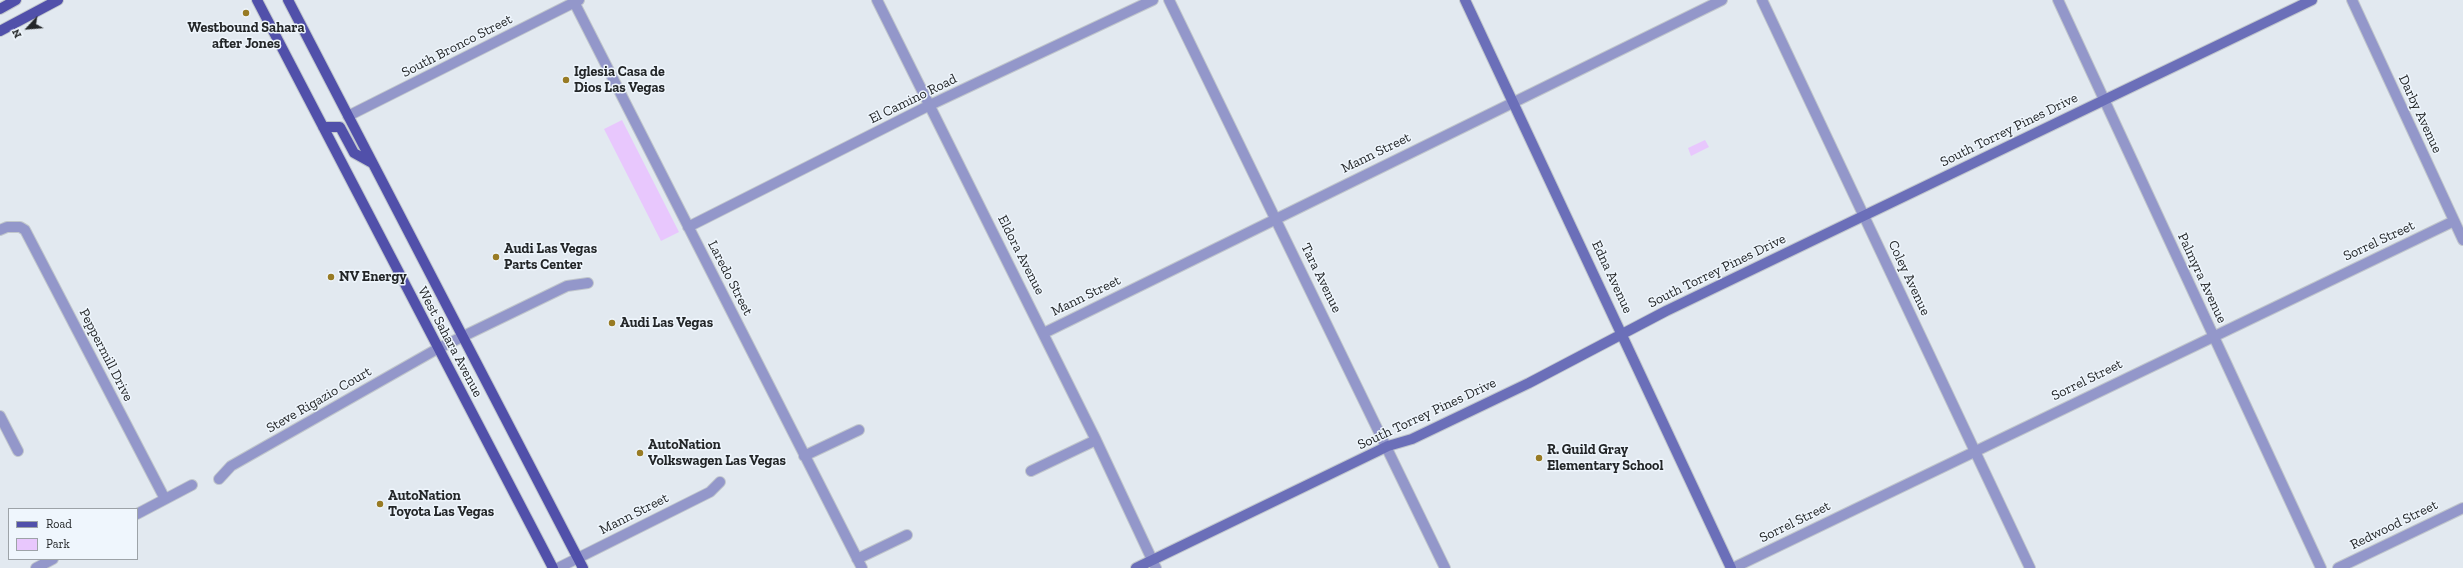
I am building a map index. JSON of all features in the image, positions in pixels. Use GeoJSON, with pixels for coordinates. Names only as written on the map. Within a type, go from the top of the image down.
{"type":"FeatureCollection","features":[{"type":"Feature","properties":{"kind":"main road"},"geometry":{"type":"LineString","coordinates":[[0,9],[16,0]]}},
{"type":"Feature","properties":{"kind":"main road"},"geometry":{"type":"LineString","coordinates":[[0,32],[58,0]]}},
{"type":"Feature","properties":{"kind":"main road","name":"West Sahara Avenue"},"geometry":{"type":"LineString","coordinates":[[257,0],[437,349],[553,568]]}},
{"type":"Feature","properties":{"kind":"main road","name":"West Sahara Avenue"},"geometry":{"type":"LineString","coordinates":[[288,0],[461,337],[583,568]]}},
{"type":"Feature","properties":{"kind":"main road"},"geometry":{"type":"LineString","coordinates":[[323,126],[340,127],[354,153],[372,163]]}},
{"type":"Feature","properties":{"kind":"street","name":"Eldora Avenue"},"geometry":{"type":"LineString","coordinates":[[877,0],[1044,333],[1154,564]]}},
{"type":"Feature","properties":{"kind":"street","name":"El Camino Road"},"geometry":{"type":"LineString","coordinates":[[688,228],[930,105],[1153,0]]}},
{"type":"Feature","properties":{"kind":"street","name":"Tara Avenue"},"geometry":{"type":"LineString","coordinates":[[1169,0],[1388,446],[1445,568]]}},
{"type":"Feature","properties":{"kind":"street","name":"Edna Avenue"},"geometry":{"type":"LineString","coordinates":[[1465,0],[1732,568]]}},
{"type":"Feature","properties":{"kind":"street","name":"Mann Street"},"geometry":{"type":"LineString","coordinates":[[1044,333],[1722,0]]}},
{"type":"Feature","properties":{"kind":"street","name":"Coley Avenue"},"geometry":{"type":"LineString","coordinates":[[1762,0],[2030,568]]}},
{"type":"Feature","properties":{"kind":"street","name":"Palmyra Avenue"},"geometry":{"type":"LineString","coordinates":[[2058,0],[2321,568]]}},
{"type":"Feature","properties":{"kind":"street","name":"South Torrey Pines Drive"},"geometry":{"type":"LineString","coordinates":[[1136,568],[1154,564],[1388,446],[1412,439],[1529,383],[1623,334],[1864,216],[2312,0]]}},
{"type":"Feature","properties":{"kind":"street","name":"Darby Avenue"},"geometry":{"type":"LineString","coordinates":[[2352,0],[2463,240]]}},
{"type":"Feature","properties":{"kind":"street","name":"South Bronco Street"},"geometry":{"type":"LineString","coordinates":[[348,116],[575,1]]}},
{"type":"Feature","properties":{"kind":"street","name":"Laredo Street"},"geometry":{"type":"LineString","coordinates":[[575,1],[688,228],[860,563]]}},
{"type":"Feature","properties":{"kind":"street","name":"Sorrel Street"},"geometry":{"type":"LineString","coordinates":[[1732,568],[2212,335],[2454,221]]}},
{"type":"Feature","properties":{"kind":"street","name":"Peppermill Drive"},"geometry":{"type":"LineString","coordinates":[[0,230],[7,227],[20,227],[25,230],[165,499]]}},
{"type":"Feature","properties":{"kind":"street"},"geometry":{"type":"LineString","coordinates":[[437,349],[567,286],[588,283]]}},
{"type":"Feature","properties":{"kind":"street","name":"Steve Rigazio Court"},"geometry":{"type":"LineString","coordinates":[[219,479],[231,466],[437,349]]}},
{"type":"Feature","properties":{"kind":"street"},"geometry":{"type":"LineString","coordinates":[[0,416],[18,451]]}},
{"type":"Feature","properties":{"kind":"street"},"geometry":{"type":"LineString","coordinates":[[804,456],[859,430]]}},
{"type":"Feature","properties":{"kind":"street"},"geometry":{"type":"LineString","coordinates":[[1031,471],[1096,440]]}},
{"type":"Feature","properties":{"kind":"street","name":"Mann Street"},"geometry":{"type":"LineString","coordinates":[[558,568],[710,492],[720,482]]}},
{"type":"Feature","properties":{"kind":"street"},"geometry":{"type":"LineString","coordinates":[[138,513],[192,485]]}},
{"type":"Feature","properties":{"kind":"street","name":"Redwood Street"},"geometry":{"type":"LineString","coordinates":[[2338,568],[2463,508]]}},
{"type":"Feature","properties":{"kind":"street"},"geometry":{"type":"LineString","coordinates":[[860,563],[907,535]]}},
{"type":"Feature","properties":{"kind":"street"},"geometry":{"type":"LineString","coordinates":[[36,568],[50,560]]}},
{"type":"Feature","properties":{"kind":"green space"},"geometry":{"type":"Polygon","coordinates":[[[622,120],[679,232],[661,241],[604,129],[622,120]]]}},
{"type":"Feature","properties":{"kind":"green space"},"geometry":{"type":"Polygon","coordinates":[[[1705,140],[1709,147],[1691,156],[1688,148],[1705,140]]]}},
{"type":"Feature","properties":{"kind":"place","name":"Westbound Sahara after Jones"},"geometry":{"type":"Point","coordinates":[246,13]}},
{"type":"Feature","properties":{"kind":"place","name":"Iglesia Casa de Dios Las Vegas"},"geometry":{"type":"Point","coordinates":[566,80]}},
{"type":"Feature","properties":{"kind":"place","name":"Audi Las Vegas Parts Center"},"geometry":{"type":"Point","coordinates":[496,257]}},
{"type":"Feature","properties":{"kind":"place","name":"NV Energy"},"geometry":{"type":"Point","coordinates":[331,277]}},
{"type":"Feature","properties":{"kind":"place","name":"Audi Las Vegas"},"geometry":{"type":"Point","coordinates":[612,323]}},
{"type":"Feature","properties":{"kind":"place","name":"AutoNation Volkswagen Las Vegas"},"geometry":{"type":"Point","coordinates":[640,453]}},
{"type":"Feature","properties":{"kind":"place","name":"R. Guild Gray Elementary School"},"geometry":{"type":"Point","coordinates":[1539,458]}},
{"type":"Feature","properties":{"kind":"place","name":"AutoNation Toyota Las Vegas"},"geometry":{"type":"Point","coordinates":[380,504]}}]}
